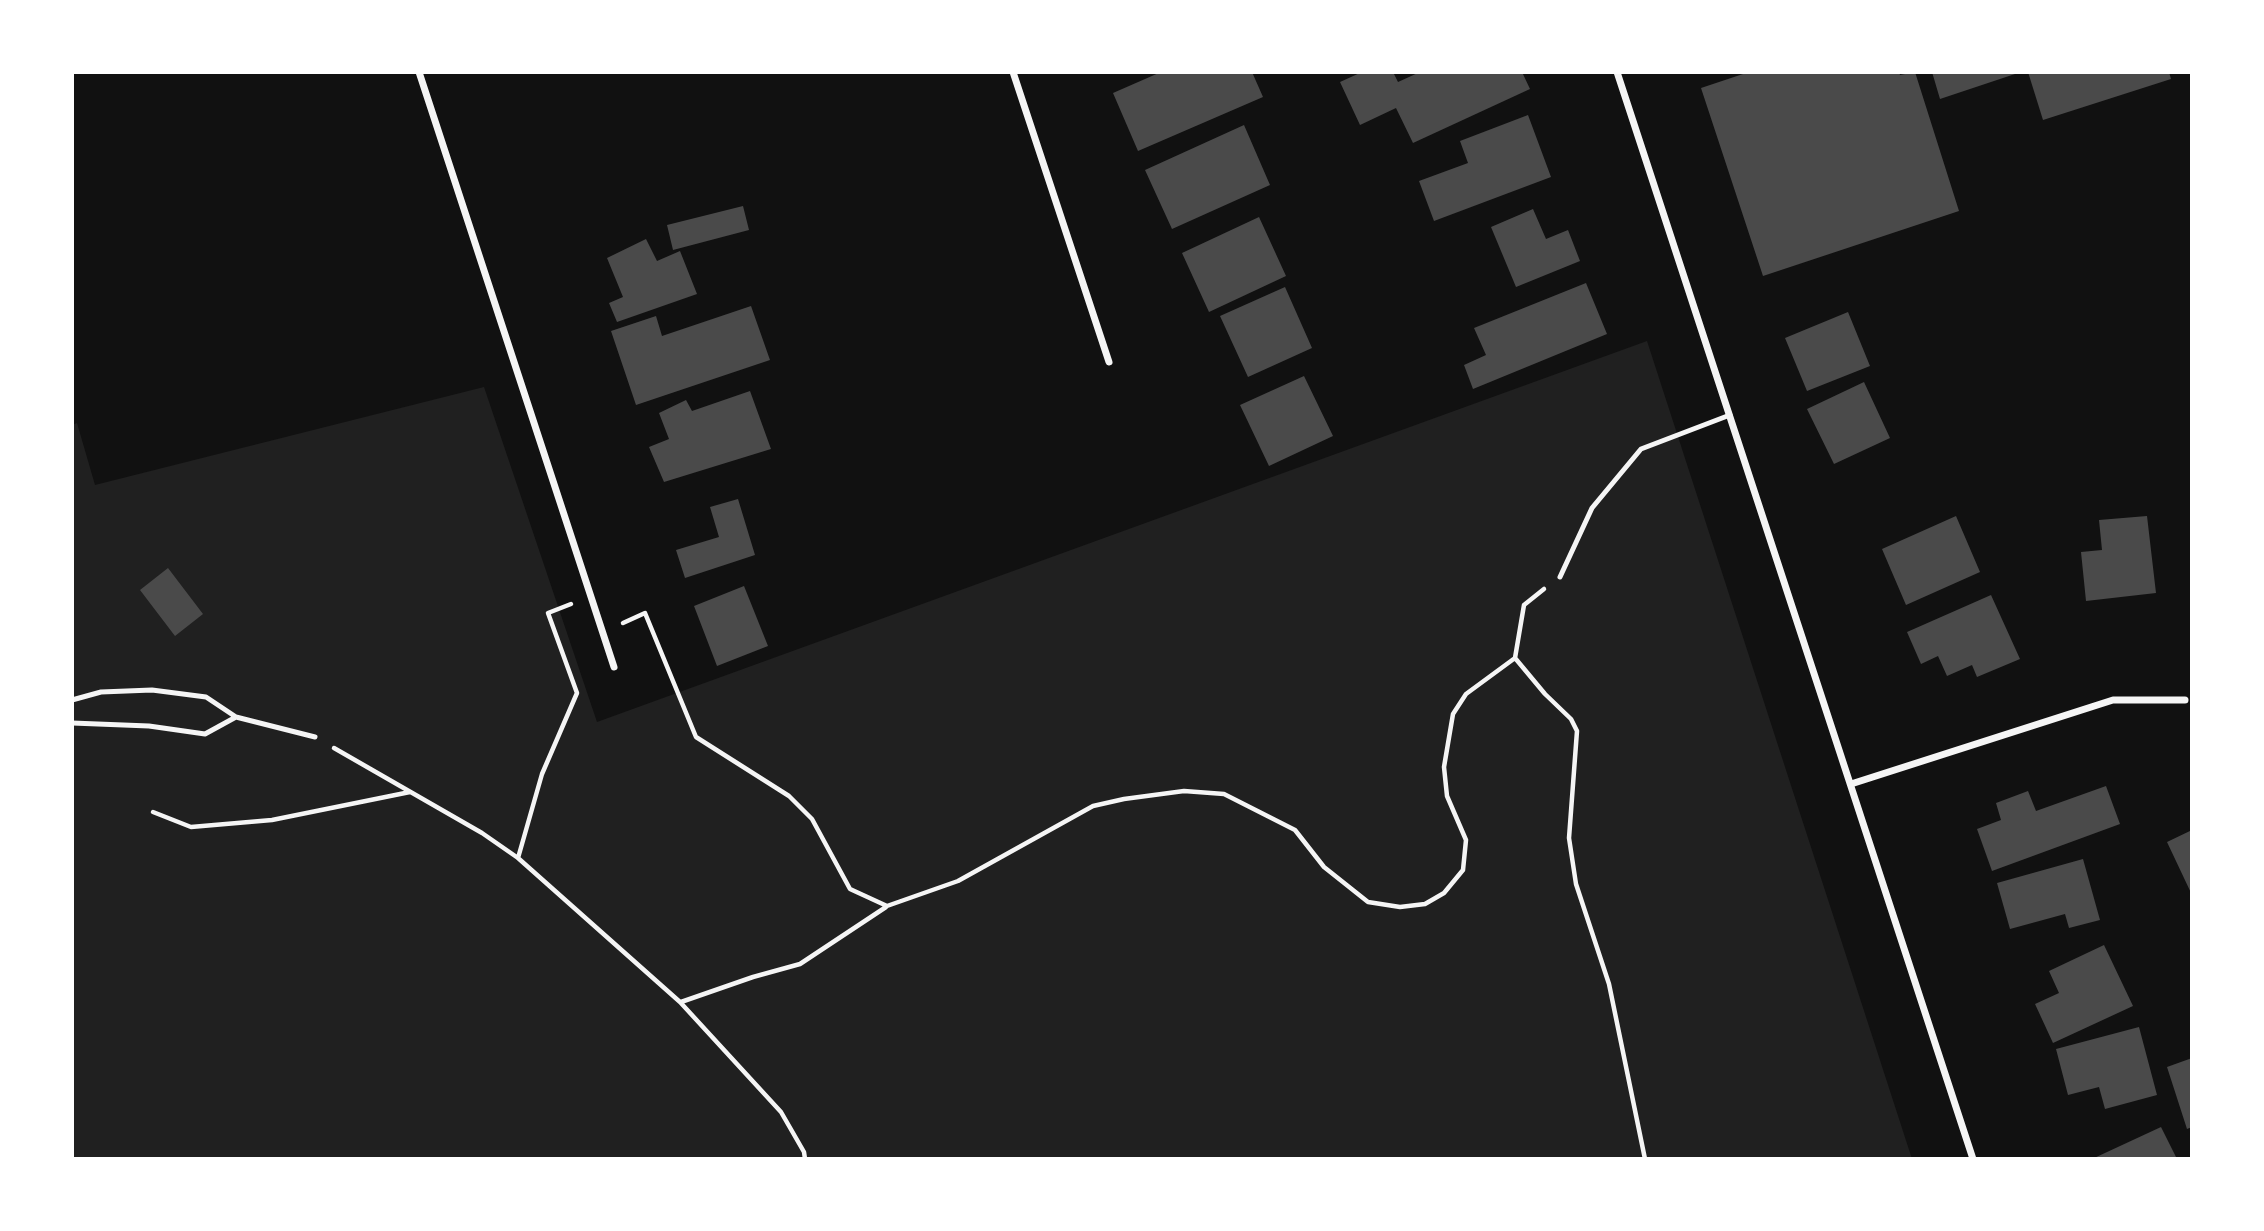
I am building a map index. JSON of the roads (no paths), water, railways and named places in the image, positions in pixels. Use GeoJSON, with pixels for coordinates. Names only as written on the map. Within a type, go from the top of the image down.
{"type":"FeatureCollection","features":[{"type":"Feature","properties":{"kind":"street"},"geometry":{"type":"LineString","coordinates":[[419,72],[614,667]]}},
{"type":"Feature","properties":{"kind":"street"},"geometry":{"type":"LineString","coordinates":[[1013,72],[1109,362]]}},
{"type":"Feature","properties":{"kind":"street"},"geometry":{"type":"LineString","coordinates":[[1617,72],[1973,1159]]}},
{"type":"Feature","properties":{"kind":"street"},"geometry":{"type":"LineString","coordinates":[[1851,784],[2113,701],[2185,701]]}},
{"type":"Feature","properties":{"kind":"lane"},"geometry":{"type":"LineString","coordinates":[[1560,577],[1591,508],[1641,449],[1730,415]]}},
{"type":"Feature","properties":{"kind":"lane"},"geometry":{"type":"LineString","coordinates":[[72,700],[100,692],[152,690],[206,697],[236,717],[315,737]]}},
{"type":"Feature","properties":{"kind":"lane"},"geometry":{"type":"LineString","coordinates":[[72,723],[149,726],[205,734],[236,717]]}}]}
